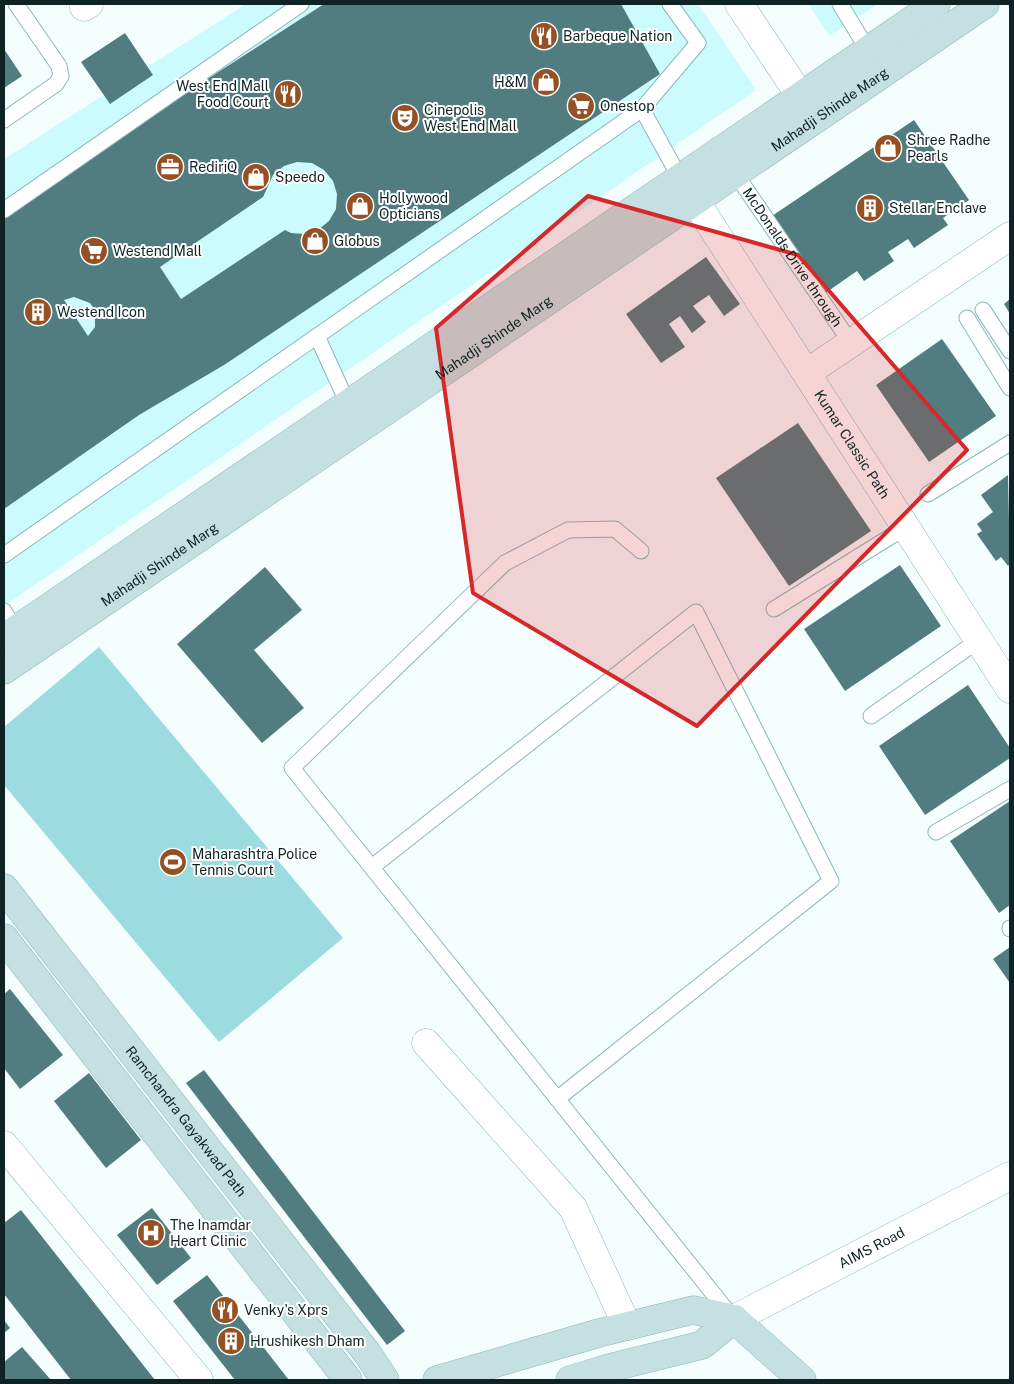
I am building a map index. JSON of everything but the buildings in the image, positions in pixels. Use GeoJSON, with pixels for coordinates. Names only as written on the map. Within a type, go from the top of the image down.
{"type":"FeatureCollection","features":[{"type":"Feature","properties":{"kind":"main road","name":"Mahadji Shinde Marg"},"geometry":{"type":"LineString","coordinates":[[8,626],[348,404],[936,4]]}},
{"type":"Feature","properties":{"kind":"main road","name":"Mahadji Shinde Marg"},"geometry":{"type":"LineString","coordinates":[[4,670],[985,4]]}},
{"type":"Feature","properties":{"kind":"main road","name":"Ramchandra Gayakwad Path"},"geometry":{"type":"LineString","coordinates":[[4,888],[367,1353],[385,1380]]}},
{"type":"Feature","properties":{"kind":"main road"},"geometry":{"type":"LineString","coordinates":[[4,938],[348,1380]]}},
{"type":"Feature","properties":{"kind":"main road"},"geometry":{"type":"LineString","coordinates":[[437,1380],[627,1326],[693,1310],[734,1319],[802,1380]]}},
{"type":"Feature","properties":{"kind":"main road","name":"AIMS Road"},"geometry":{"type":"LineString","coordinates":[[570,1380],[609,1368],[702,1345],[734,1319]]}},
{"type":"Feature","properties":{"kind":"street"},"geometry":{"type":"LineString","coordinates":[[739,4],[816,118]]}},
{"type":"Feature","properties":{"kind":"street","name":"Kumar Classic Path"},"geometry":{"type":"LineString","coordinates":[[680,178],[808,372],[1010,689]]}},
{"type":"Feature","properties":{"kind":"street"},"geometry":{"type":"LineString","coordinates":[[808,372],[1010,236]]}},
{"type":"Feature","properties":{"kind":"street"},"geometry":{"type":"LineString","coordinates":[[426,1043],[573,1208],[627,1326]]}},
{"type":"Feature","properties":{"kind":"street"},"geometry":{"type":"LineString","coordinates":[[4,1145],[199,1380]]}},
{"type":"Feature","properties":{"kind":"street","name":"AIMS Road"},"geometry":{"type":"LineString","coordinates":[[734,1319],[1010,1176]]}},
{"type":"Feature","properties":{"kind":"lane"},"geometry":{"type":"LineString","coordinates":[[4,120],[56,84],[61,76],[59,66],[16,4]]}},
{"type":"Feature","properties":{"kind":"lane"},"geometry":{"type":"LineString","coordinates":[[4,210],[301,4]]}},
{"type":"Feature","properties":{"kind":"lane"},"geometry":{"type":"LineString","coordinates":[[4,555],[642,109],[698,43],[670,4]]}},
{"type":"Feature","properties":{"kind":"lane"},"geometry":{"type":"LineString","coordinates":[[840,4],[868,50]]}},
{"type":"Feature","properties":{"kind":"lane"},"geometry":{"type":"LineString","coordinates":[[642,109],[680,178]]}},
{"type":"Feature","properties":{"kind":"lane","name":"McDonalds Drive through"},"geometry":{"type":"LineString","coordinates":[[735,173],[851,343]]}},
{"type":"Feature","properties":{"kind":"lane"},"geometry":{"type":"LineString","coordinates":[[983,310],[1010,351]]}},
{"type":"Feature","properties":{"kind":"lane"},"geometry":{"type":"LineString","coordinates":[[967,318],[1010,388]]}},
{"type":"Feature","properties":{"kind":"lane"},"geometry":{"type":"LineString","coordinates":[[316,336],[348,404]]}},
{"type":"Feature","properties":{"kind":"lane"},"geometry":{"type":"LineString","coordinates":[[928,494],[1010,443]]}},
{"type":"Feature","properties":{"kind":"lane"},"geometry":{"type":"LineString","coordinates":[[774,609],[906,527]]}},
{"type":"Feature","properties":{"kind":"lane"},"geometry":{"type":"LineString","coordinates":[[640,550],[615,529],[568,530],[505,563],[292,768],[734,1319]]}},
{"type":"Feature","properties":{"kind":"lane"},"geometry":{"type":"LineString","coordinates":[[372,867],[696,612],[831,881],[557,1098]]}},
{"type":"Feature","properties":{"kind":"lane"},"geometry":{"type":"LineString","coordinates":[[870,716],[979,640]]}},
{"type":"Feature","properties":{"kind":"lane"},"geometry":{"type":"LineString","coordinates":[[936,832],[1010,789]]}},
{"type":"Feature","properties":{"kind":"highlighted area"},"geometry":{"type":"Polygon","coordinates":[[[588,196],[798,255],[967,450],[697,726],[473,593],[436,328],[588,196]]]}},
{"type":"Feature","properties":{"kind":"shaded area","name":"Westend Mall"},"geometry":{"type":"Polygon","coordinates":[[[246,4],[698,4],[756,90],[4,606],[4,159],[246,4]]]}},
{"type":"Feature","properties":{"kind":"shaded area"},"geometry":{"type":"Polygon","coordinates":[[[808,4],[878,4],[830,36],[808,4]]]}},
{"type":"Feature","properties":{"kind":"shaded area","name":"Maharashtra Police Tennis Court"},"geometry":{"type":"Polygon","coordinates":[[[99,647],[343,938],[219,1042],[4,785],[4,727],[99,647]]]}},
{"type":"Feature","properties":{"kind":"place","name":"Barbeque Nation"},"geometry":{"type":"Point","coordinates":[544,36]}},
{"type":"Feature","properties":{"kind":"place","name":"H&M"},"geometry":{"type":"Point","coordinates":[546,82]}},
{"type":"Feature","properties":{"kind":"place","name":"West End Mall Food Court"},"geometry":{"type":"Point","coordinates":[288,94]}},
{"type":"Feature","properties":{"kind":"place","name":"Onestop"},"geometry":{"type":"Point","coordinates":[581,106]}},
{"type":"Feature","properties":{"kind":"place","name":"Cinepolis West End Mall"},"geometry":{"type":"Point","coordinates":[405,118]}},
{"type":"Feature","properties":{"kind":"place","name":"Shree Radhe Pearls"},"geometry":{"type":"Point","coordinates":[888,148]}},
{"type":"Feature","properties":{"kind":"place","name":"RediriQ"},"geometry":{"type":"Point","coordinates":[170,167]}},
{"type":"Feature","properties":{"kind":"place","name":"Speedo"},"geometry":{"type":"Point","coordinates":[256,177]}},
{"type":"Feature","properties":{"kind":"place","name":"Hollywood Opticians"},"geometry":{"type":"Point","coordinates":[360,206]}},
{"type":"Feature","properties":{"kind":"place","name":"Stellar Enclave"},"geometry":{"type":"Point","coordinates":[870,208]}},
{"type":"Feature","properties":{"kind":"place","name":"Globus"},"geometry":{"type":"Point","coordinates":[315,241]}},
{"type":"Feature","properties":{"kind":"place","name":"Westend Mall"},"geometry":{"type":"Point","coordinates":[94,251]}},
{"type":"Feature","properties":{"kind":"place","name":"Westend Icon"},"geometry":{"type":"Point","coordinates":[38,312]}},
{"type":"Feature","properties":{"kind":"place","name":"Maharashtra Police Tennis Court"},"geometry":{"type":"Point","coordinates":[173,862]}},
{"type":"Feature","properties":{"kind":"place","name":"The Inamdar Heart Clinic"},"geometry":{"type":"Point","coordinates":[151,1233]}},
{"type":"Feature","properties":{"kind":"place","name":"Venky's Xprs"},"geometry":{"type":"Point","coordinates":[225,1310]}},
{"type":"Feature","properties":{"kind":"place","name":"Hrushikesh Dham"},"geometry":{"type":"Point","coordinates":[231,1341]}}]}
